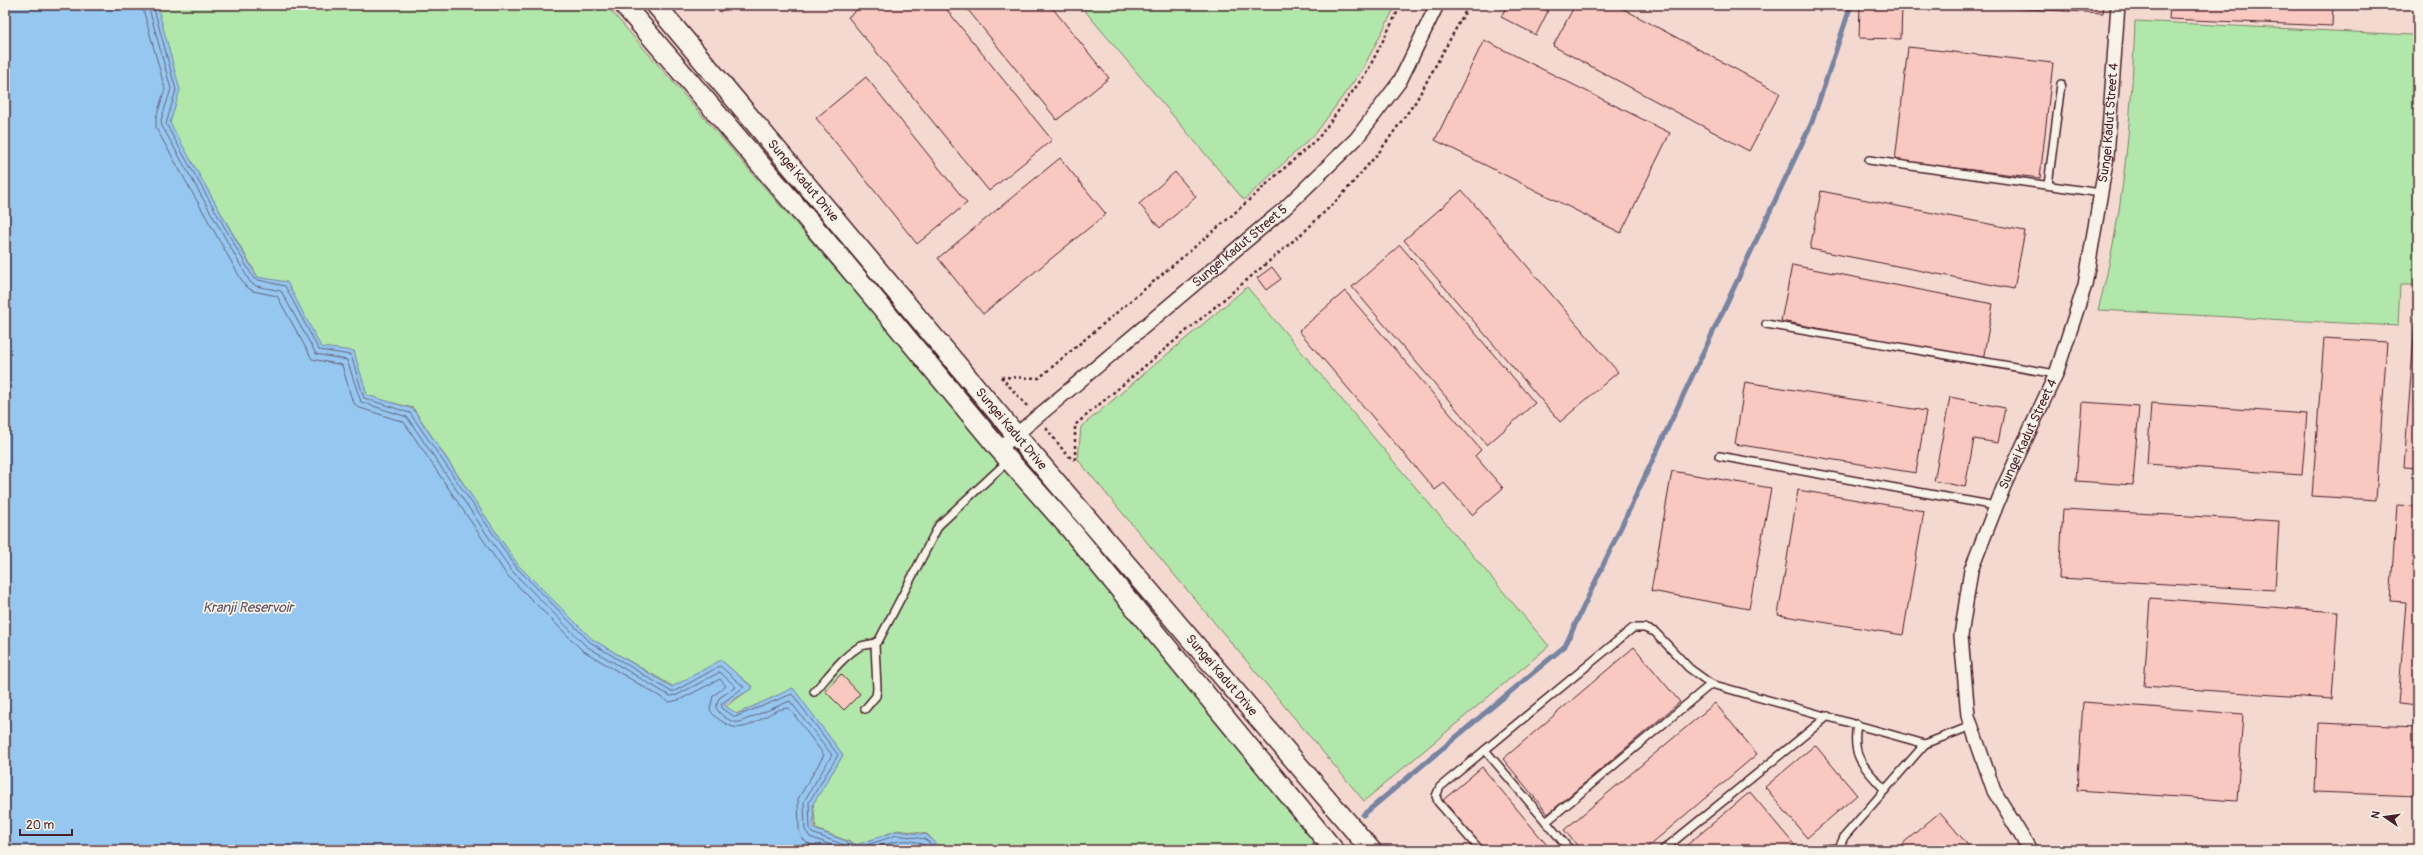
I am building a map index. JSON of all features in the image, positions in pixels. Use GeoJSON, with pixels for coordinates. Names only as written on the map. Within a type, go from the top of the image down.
{"type":"FeatureCollection","features":[{"type":"Feature","properties":{"kind":"main road","name":"Sungei Kadut Drive"},"geometry":{"type":"LineString","coordinates":[[624,5],[1004,454],[1070,529],[1334,850]]}},
{"type":"Feature","properties":{"kind":"main road","name":"Sungei Kadut Drive"},"geometry":{"type":"LineString","coordinates":[[656,5],[1016,435],[1371,850]]}},
{"type":"Feature","properties":{"kind":"street","name":"Sungei Kadut Street 5"},"geometry":{"type":"LineString","coordinates":[[1004,454],[1016,435],[1285,208],[1356,139],[1400,81],[1437,5]]}},
{"type":"Feature","properties":{"kind":"street","name":"Sungei Kadut Street 4"},"geometry":{"type":"LineString","coordinates":[[2030,850],[1994,791],[1971,726],[1968,716],[1961,636],[1971,570],[1996,506],[2056,374],[2085,285],[2107,157],[2118,5]]}},
{"type":"Feature","properties":{"kind":"lane"},"geometry":{"type":"LineString","coordinates":[[2048,185],[2061,84]]}},
{"type":"Feature","properties":{"kind":"lane"},"geometry":{"type":"LineString","coordinates":[[1869,160],[2101,193]]}},
{"type":"Feature","properties":{"kind":"lane"},"geometry":{"type":"LineString","coordinates":[[1766,324],[2056,374]]}},
{"type":"Feature","properties":{"kind":"lane"},"geometry":{"type":"LineString","coordinates":[[814,692],[848,655],[861,646],[875,644],[884,634],[939,525],[1004,454]]}},
{"type":"Feature","properties":{"kind":"lane"},"geometry":{"type":"LineString","coordinates":[[1719,456],[1996,506]]}},
{"type":"Feature","properties":{"kind":"lane"},"geometry":{"type":"LineString","coordinates":[[1480,850],[1438,802],[1436,796],[1440,787],[1633,628],[1644,628],[1655,632],[1689,668],[1711,684],[1925,744]]}},
{"type":"Feature","properties":{"kind":"lane"},"geometry":{"type":"LineString","coordinates":[[864,709],[876,696],[875,644]]}},
{"type":"Feature","properties":{"kind":"lane"},"geometry":{"type":"LineString","coordinates":[[1546,822],[1711,684]]}},
{"type":"Feature","properties":{"kind":"lane"},"geometry":{"type":"LineString","coordinates":[[1663,850],[1828,716]]}},
{"type":"Feature","properties":{"kind":"lane"},"geometry":{"type":"LineString","coordinates":[[1856,724],[1856,750],[1859,762],[1885,790]]}},
{"type":"Feature","properties":{"kind":"lane"},"geometry":{"type":"LineString","coordinates":[[1814,850],[1839,849],[1844,837],[1925,744],[1971,726]]}},
{"type":"Feature","properties":{"kind":"lane"},"geometry":{"type":"LineString","coordinates":[[1485,750],[1570,850]]}},
{"type":"Feature","properties":{"kind":"path"},"geometry":{"type":"LineString","coordinates":[[1001,377],[1039,378],[1229,218],[1320,137],[1366,72],[1401,5]]}},
{"type":"Feature","properties":{"kind":"path"},"geometry":{"type":"LineString","coordinates":[[1075,460],[1075,425],[1306,230],[1352,184],[1380,151],[1416,101],[1469,5]]}},
{"type":"Feature","properties":{"kind":"shaded area"},"geometry":{"type":"Polygon","coordinates":[[[590,5],[2418,5],[2418,850],[1339,850],[590,5]]]}},
{"type":"Feature","properties":{"kind":"green space"},"geometry":{"type":"Polygon","coordinates":[[[156,5],[606,5],[1271,770],[1320,850],[943,850],[927,834],[898,830],[858,845],[816,829],[813,803],[843,755],[793,689],[736,714],[725,707],[753,687],[722,662],[674,687],[593,640],[519,567],[413,408],[365,396],[321,349],[287,283],[259,279],[169,123],[156,5]]]}},
{"type":"Feature","properties":{"kind":"green space"},"geometry":{"type":"Polygon","coordinates":[[[1080,5],[1396,5],[1362,70],[1316,133],[1244,200],[1080,5]]]}},
{"type":"Feature","properties":{"kind":"green space"},"geometry":{"type":"Polygon","coordinates":[[[2414,5],[2418,5],[2418,285],[2400,285],[2398,326],[2098,310],[2114,238],[2125,167],[2135,21],[2412,35],[2414,5]]]}},
{"type":"Feature","properties":{"kind":"green space"},"geometry":{"type":"Polygon","coordinates":[[[1247,287],[1549,646],[1364,801],[1078,460],[1081,427],[1247,287]]]}},
{"type":"Feature","properties":{"kind":"water","name":"Kranji Reservoir"},"geometry":{"type":"Polygon","coordinates":[[[5,5],[157,5],[180,90],[170,123],[257,277],[287,282],[321,347],[354,351],[367,395],[413,409],[518,565],[592,639],[672,687],[721,660],[753,688],[724,705],[737,714],[793,688],[843,755],[813,804],[814,829],[856,845],[896,831],[927,835],[943,850],[5,850],[5,5]]]}},
{"type":"Feature","properties":{"kind":"building"},"geometry":{"type":"Polygon","coordinates":[[[714,5],[729,5],[720,12],[714,5]]]}},
{"type":"Feature","properties":{"kind":"building"},"geometry":{"type":"Polygon","coordinates":[[[863,5],[943,5],[1052,140],[989,191],[848,17],[863,5]]]}},
{"type":"Feature","properties":{"kind":"building"},"geometry":{"type":"Polygon","coordinates":[[[964,5],[1050,5],[1109,78],[1057,120],[964,5]]]}},
{"type":"Feature","properties":{"kind":"building"},"geometry":{"type":"Polygon","coordinates":[[[1507,5],[1537,5],[1548,11],[1536,35],[1501,17],[1507,5]]]}},
{"type":"Feature","properties":{"kind":"building"},"geometry":{"type":"Polygon","coordinates":[[[1575,5],[1616,5],[1780,93],[1749,151],[1553,46],[1575,5]]]}},
{"type":"Feature","properties":{"kind":"building"},"geometry":{"type":"Polygon","coordinates":[[[1860,5],[1902,5],[1901,39],[1859,38],[1860,5]]]}},
{"type":"Feature","properties":{"kind":"building"},"geometry":{"type":"Polygon","coordinates":[[[1948,5],[2064,5],[2064,11],[1948,5]]]}},
{"type":"Feature","properties":{"kind":"building"},"geometry":{"type":"Polygon","coordinates":[[[2064,5],[2104,5],[2103,13],[2064,11],[2064,5]]]}},
{"type":"Feature","properties":{"kind":"building"},"geometry":{"type":"Polygon","coordinates":[[[2170,5],[2333,5],[2332,26],[2169,19],[2170,5]]]}},
{"type":"Feature","properties":{"kind":"building"},"geometry":{"type":"Polygon","coordinates":[[[1484,40],[1670,133],[1621,233],[1435,140],[1484,40]]]}},
{"type":"Feature","properties":{"kind":"building"},"geometry":{"type":"Polygon","coordinates":[[[1908,47],[2053,63],[2040,178],[1895,161],[1908,47]]]}},
{"type":"Feature","properties":{"kind":"building"},"geometry":{"type":"Polygon","coordinates":[[[866,77],[967,203],[917,244],[816,118],[866,77]]]}},
{"type":"Feature","properties":{"kind":"building"},"geometry":{"type":"Polygon","coordinates":[[[1060,158],[1106,214],[983,314],[938,258],[1060,158]]]}},
{"type":"Feature","properties":{"kind":"building"},"geometry":{"type":"Polygon","coordinates":[[[1175,172],[1196,197],[1160,228],[1139,204],[1175,172]]]}},
{"type":"Feature","properties":{"kind":"building"},"geometry":{"type":"Polygon","coordinates":[[[1462,190],[1618,372],[1560,422],[1404,240],[1462,190]]]}},
{"type":"Feature","properties":{"kind":"building"},"geometry":{"type":"Polygon","coordinates":[[[1821,191],[2025,231],[2014,289],[1810,249],[1821,191]]]}},
{"type":"Feature","properties":{"kind":"building"},"geometry":{"type":"Polygon","coordinates":[[[1400,245],[1535,403],[1487,445],[1352,287],[1400,245]]]}},
{"type":"Feature","properties":{"kind":"building"},"geometry":{"type":"Polygon","coordinates":[[[1792,265],[1993,304],[1983,360],[1781,321],[1792,265]]]}},
{"type":"Feature","properties":{"kind":"building"},"geometry":{"type":"Polygon","coordinates":[[[1272,267],[1281,279],[1266,290],[1257,278],[1272,267]]]}},
{"type":"Feature","properties":{"kind":"building"},"geometry":{"type":"Polygon","coordinates":[[[1345,291],[1481,450],[1475,456],[1503,488],[1472,515],[1444,483],[1435,490],[1299,331],[1345,291]]]}},
{"type":"Feature","properties":{"kind":"building"},"geometry":{"type":"Polygon","coordinates":[[[2416,309],[2418,309],[2418,468],[2404,467],[2416,309]]]}},
{"type":"Feature","properties":{"kind":"building"},"geometry":{"type":"Polygon","coordinates":[[[2324,338],[2387,342],[2376,500],[2312,496],[2324,338]]]}},
{"type":"Feature","properties":{"kind":"building"},"geometry":{"type":"Polygon","coordinates":[[[1745,382],[1926,411],[1916,473],[1735,444],[1745,382]]]}},
{"type":"Feature","properties":{"kind":"building"},"geometry":{"type":"Polygon","coordinates":[[[1950,397],[2005,408],[1998,443],[1974,439],[1965,487],[1934,481],[1950,397]]]}},
{"type":"Feature","properties":{"kind":"building"},"geometry":{"type":"Polygon","coordinates":[[[2082,402],[2139,406],[2133,485],[2076,481],[2082,402]]]}},
{"type":"Feature","properties":{"kind":"building"},"geometry":{"type":"Polygon","coordinates":[[[2151,403],[2307,414],[2302,475],[2147,464],[2151,403]]]}},
{"type":"Feature","properties":{"kind":"building"},"geometry":{"type":"Polygon","coordinates":[[[1672,471],[1771,488],[1749,609],[1651,591],[1672,471]]]}},
{"type":"Feature","properties":{"kind":"building"},"geometry":{"type":"Polygon","coordinates":[[[1798,490],[1924,511],[1903,635],[1778,615],[1798,490]]]}},
{"type":"Feature","properties":{"kind":"building"},"geometry":{"type":"Polygon","coordinates":[[[2397,505],[2418,506],[2418,706],[2398,704],[2406,602],[2390,601],[2397,505]]]}},
{"type":"Feature","properties":{"kind":"building"},"geometry":{"type":"Polygon","coordinates":[[[2063,509],[2279,521],[2275,590],[2059,578],[2063,509]]]}},
{"type":"Feature","properties":{"kind":"building"},"geometry":{"type":"Polygon","coordinates":[[[2150,598],[2338,612],[2332,699],[2144,686],[2150,598]]]}},
{"type":"Feature","properties":{"kind":"building"},"geometry":{"type":"Polygon","coordinates":[[[1634,647],[1680,702],[1548,814],[1503,759],[1634,647]]]}},
{"type":"Feature","properties":{"kind":"building"},"geometry":{"type":"Polygon","coordinates":[[[841,674],[860,694],[844,710],[825,691],[841,674]]]}},
{"type":"Feature","properties":{"kind":"building"},"geometry":{"type":"Polygon","coordinates":[[[2083,702],[2243,714],[2237,801],[2077,790],[2083,702]]]}},
{"type":"Feature","properties":{"kind":"building"},"geometry":{"type":"Polygon","coordinates":[[[1715,703],[1757,754],[1644,850],[1581,850],[1564,830],[1715,703]]]}},
{"type":"Feature","properties":{"kind":"building"},"geometry":{"type":"Polygon","coordinates":[[[2318,723],[2418,727],[2418,796],[2315,792],[2318,723]]]}},
{"type":"Feature","properties":{"kind":"building"},"geometry":{"type":"Polygon","coordinates":[[[1815,745],[1857,795],[1807,838],[1765,787],[1815,745]]]}},
{"type":"Feature","properties":{"kind":"building"},"geometry":{"type":"Polygon","coordinates":[[[1482,767],[1551,850],[1485,850],[1443,800],[1482,767]]]}},
{"type":"Feature","properties":{"kind":"building"},"geometry":{"type":"Polygon","coordinates":[[[1750,792],[1797,848],[1794,850],[1681,850],[1750,792]]]}},
{"type":"Feature","properties":{"kind":"building"},"geometry":{"type":"Polygon","coordinates":[[[1940,812],[1972,850],[1895,850],[1940,812]]]}},
{"type":"Feature","properties":{"kind":"waterway"},"geometry":{"type":"LineString","coordinates":[[1363,815],[1565,646],[1812,122],[1851,5]]}}]}
